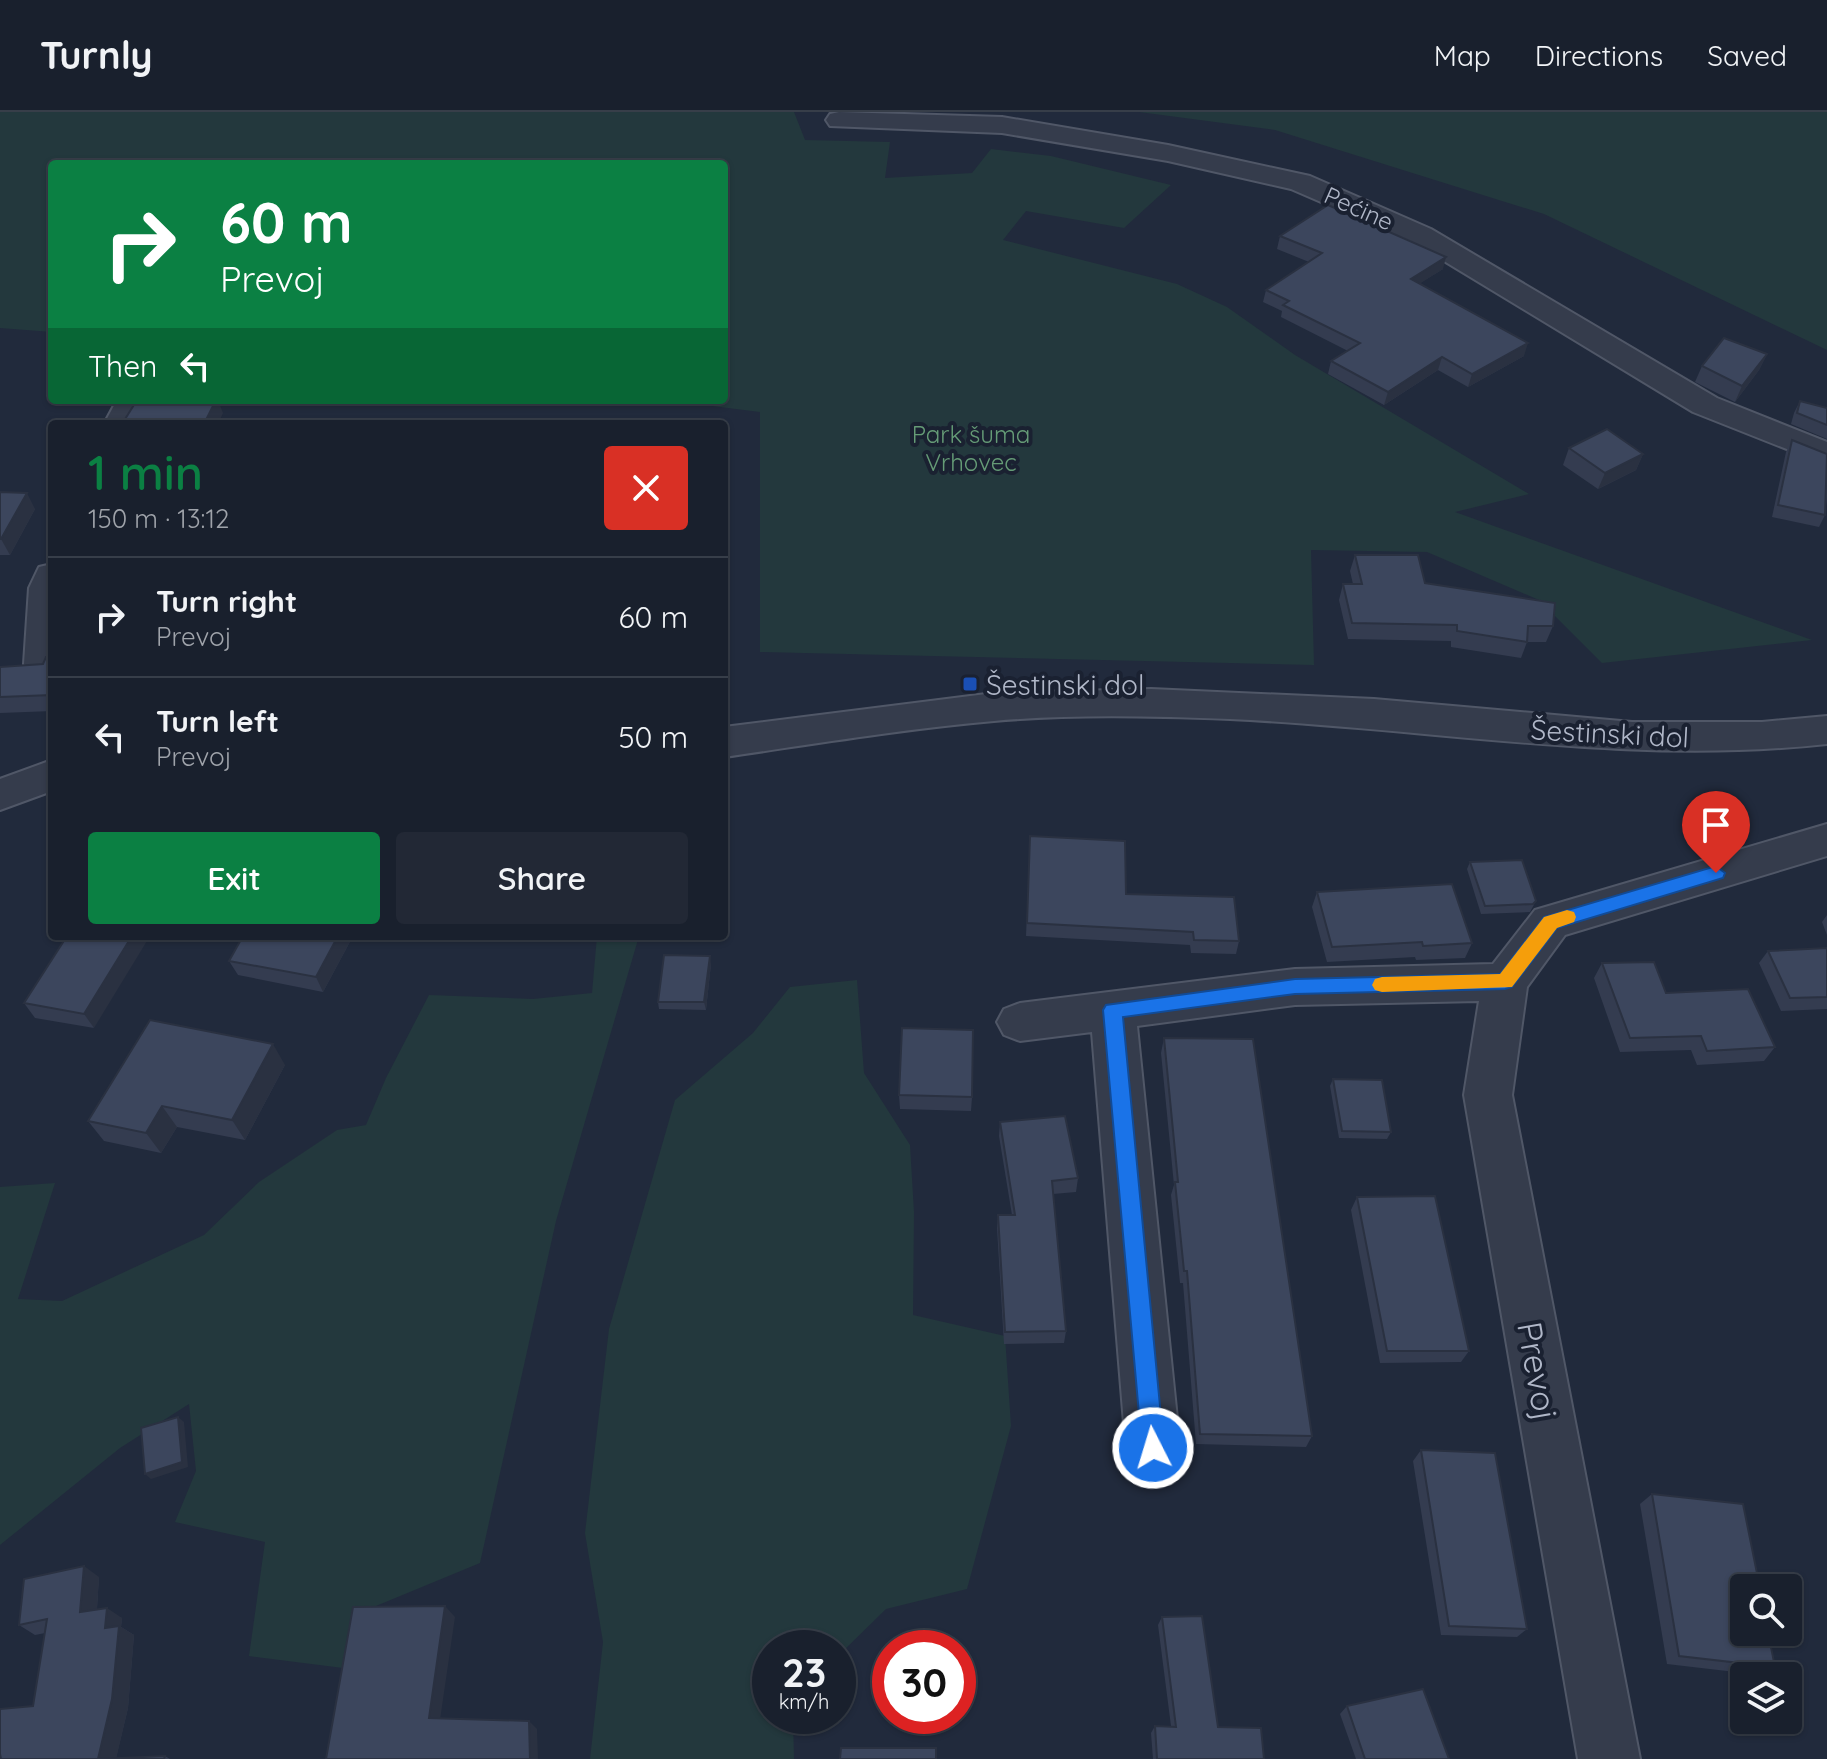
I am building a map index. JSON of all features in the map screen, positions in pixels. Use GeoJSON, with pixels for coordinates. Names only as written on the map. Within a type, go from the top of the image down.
{"type":"FeatureCollection","features":[{"type":"Feature","properties":{"kind":"street","name":"Pećine"},"geometry":{"type":"LineString","coordinates":[[840,120],[1002,125],[1168,153],[1300,182],[1421,235],[1705,405],[1827,454]]}},
{"type":"Feature","properties":{"kind":"street"},"geometry":{"type":"LineString","coordinates":[[37,665],[48,586]]}},
{"type":"Feature","properties":{"kind":"street","name":"Šestinski dol"},"geometry":{"type":"LineString","coordinates":[[728,741],[994,707],[1098,703],[1312,709],[1620,738],[1784,736],[1827,730]]}},
{"type":"Feature","properties":{"kind":"street"},"geometry":{"type":"LineString","coordinates":[[0,795],[48,777]]}},
{"type":"Feature","properties":{"kind":"street","name":"Prevoj"},"geometry":{"type":"LineString","coordinates":[[1609,1759],[1488,1095],[1505,982],[1550,922],[1827,840]]}},
{"type":"Feature","properties":{"kind":"street"},"geometry":{"type":"LineString","coordinates":[[1020,1022],[1295,987],[1505,982]]}},
{"type":"Feature","properties":{"kind":"street"},"geometry":{"type":"LineString","coordinates":[[1113,1010],[1153,1448]]}},
{"type":"Feature","properties":{"kind":"green space","name":"Park šuma Vrhovec"},"geometry":{"type":"Polygon","coordinates":[[[0,112],[794,112],[805,140],[890,142],[885,178],[972,173],[991,149],[1051,156],[1171,185],[1124,228],[1026,211],[1003,240],[1177,284],[1227,307],[1295,355],[1529,494],[1455,512],[1812,640],[1602,663],[1539,600],[1427,552],[1311,550],[1314,665],[760,652],[760,412],[696,404],[728,404],[728,160],[48,160],[48,332],[0,328],[0,112]]]}},
{"type":"Feature","properties":{"kind":"green space"},"geometry":{"type":"Polygon","coordinates":[[[1139,112],[1827,112],[1827,350],[1544,214],[1275,130],[1139,112]]]}},
{"type":"Feature","properties":{"kind":"green space"},"geometry":{"type":"Polygon","coordinates":[[[597,940],[638,940],[556,1221],[480,1563],[359,1613],[343,1668],[249,1656],[265,1542],[175,1522],[196,1471],[189,1404],[120,1448],[0,1545],[0,1187],[55,1183],[18,1299],[62,1301],[204,1235],[259,1182],[337,1130],[366,1125],[386,1078],[429,995],[533,999],[592,993],[597,940]]]}},
{"type":"Feature","properties":{"kind":"green space"},"geometry":{"type":"Polygon","coordinates":[[[857,980],[864,1073],[910,1145],[914,1212],[913,1315],[1005,1336],[1011,1426],[967,1589],[886,1609],[856,1638],[856,1630],[752,1630],[752,1734],[793,1734],[794,1759],[590,1759],[603,1642],[585,1533],[609,1329],[675,1100],[753,1033],[790,987],[857,980]]]}},
{"type":"Feature","properties":{"kind":"building"},"geometry":{"type":"Polygon","coordinates":[[[1328,205],[1446,257],[1411,279],[1528,343],[1472,374],[1442,357],[1388,392],[1331,361],[1360,343],[1283,305],[1289,301],[1266,290],[1322,253],[1280,236],[1328,205]]]}},
{"type":"Feature","properties":{"kind":"building"},"geometry":{"type":"Polygon","coordinates":[[[1724,338],[1767,354],[1742,386],[1702,366],[1724,338]]]}},
{"type":"Feature","properties":{"kind":"building"},"geometry":{"type":"Polygon","coordinates":[[[1800,401],[1827,408],[1827,425],[1797,413],[1800,401]]]}},
{"type":"Feature","properties":{"kind":"building"},"geometry":{"type":"Polygon","coordinates":[[[134,404],[214,404],[206,420],[124,420],[134,404]]]}},
{"type":"Feature","properties":{"kind":"building"},"geometry":{"type":"Polygon","coordinates":[[[1607,429],[1643,454],[1605,473],[1569,448],[1607,429]]]}},
{"type":"Feature","properties":{"kind":"building"},"geometry":{"type":"Polygon","coordinates":[[[1792,440],[1827,454],[1825,515],[1778,505],[1792,440]]]}},
{"type":"Feature","properties":{"kind":"building"},"geometry":{"type":"Polygon","coordinates":[[[0,492],[27,493],[1,539],[0,539],[0,492]]]}},
{"type":"Feature","properties":{"kind":"building"},"geometry":{"type":"Polygon","coordinates":[[[1355,555],[1418,555],[1425,583],[1555,603],[1553,626],[1528,626],[1527,642],[1457,631],[1457,625],[1352,623],[1343,584],[1362,584],[1355,555]]]}},
{"type":"Feature","properties":{"kind":"building"},"geometry":{"type":"Polygon","coordinates":[[[48,657],[48,695],[0,697],[0,667],[43,664],[48,657]]]}},
{"type":"Feature","properties":{"kind":"building"},"geometry":{"type":"Polygon","coordinates":[[[1030,836],[1125,841],[1126,894],[1234,897],[1239,941],[1194,940],[1193,932],[1027,923],[1030,836]]]}},
{"type":"Feature","properties":{"kind":"building"},"geometry":{"type":"Polygon","coordinates":[[[1522,860],[1536,901],[1533,904],[1485,906],[1470,862],[1522,860]]]}},
{"type":"Feature","properties":{"kind":"building"},"geometry":{"type":"Polygon","coordinates":[[[1452,884],[1472,943],[1423,946],[1422,942],[1332,947],[1317,892],[1452,884]]]}},
{"type":"Feature","properties":{"kind":"building"},"geometry":{"type":"Polygon","coordinates":[[[64,940],[130,940],[84,1014],[24,1003],[64,940]]]}},
{"type":"Feature","properties":{"kind":"building"},"geometry":{"type":"Polygon","coordinates":[[[241,940],[336,940],[316,977],[229,961],[241,940]]]}},
{"type":"Feature","properties":{"kind":"building"},"geometry":{"type":"Polygon","coordinates":[[[1827,948],[1827,997],[1790,998],[1768,951],[1827,948]]]}},
{"type":"Feature","properties":{"kind":"building"},"geometry":{"type":"Polygon","coordinates":[[[664,955],[710,956],[704,1002],[658,1002],[664,955]]]}},
{"type":"Feature","properties":{"kind":"building"},"geometry":{"type":"Polygon","coordinates":[[[1654,962],[1666,993],[1748,989],[1775,1047],[1707,1051],[1701,1036],[1630,1038],[1602,963],[1654,962]]]}},
{"type":"Feature","properties":{"kind":"building"},"geometry":{"type":"Polygon","coordinates":[[[150,1020],[273,1044],[232,1120],[162,1106],[146,1133],[88,1121],[150,1020]]]}},
{"type":"Feature","properties":{"kind":"building"},"geometry":{"type":"Polygon","coordinates":[[[902,1028],[973,1030],[972,1097],[899,1095],[902,1028]]]}},
{"type":"Feature","properties":{"kind":"building"},"geometry":{"type":"Polygon","coordinates":[[[1164,1038],[1253,1039],[1312,1436],[1200,1434],[1164,1038]]]}},
{"type":"Feature","properties":{"kind":"building"},"geometry":{"type":"Polygon","coordinates":[[[1333,1079],[1382,1080],[1391,1132],[1342,1131],[1333,1079]]]}},
{"type":"Feature","properties":{"kind":"building"},"geometry":{"type":"Polygon","coordinates":[[[1065,1116],[1078,1178],[1052,1181],[1066,1331],[1005,1332],[998,1215],[1015,1215],[1000,1122],[1065,1116]]]}},
{"type":"Feature","properties":{"kind":"building"},"geometry":{"type":"Polygon","coordinates":[[[1435,1196],[1469,1351],[1387,1351],[1357,1197],[1435,1196]]]}},
{"type":"Feature","properties":{"kind":"building"},"geometry":{"type":"Polygon","coordinates":[[[178,1417],[182,1462],[145,1474],[141,1428],[178,1417]]]}},
{"type":"Feature","properties":{"kind":"building"},"geometry":{"type":"Polygon","coordinates":[[[1421,1450],[1495,1453],[1527,1629],[1449,1626],[1421,1450]]]}},
{"type":"Feature","properties":{"kind":"building"},"geometry":{"type":"Polygon","coordinates":[[[1652,1494],[1743,1504],[1757,1574],[1730,1574],[1730,1646],[1771,1646],[1774,1662],[1731,1662],[1679,1656],[1652,1494]]]}},
{"type":"Feature","properties":{"kind":"building"},"geometry":{"type":"Polygon","coordinates":[[[84,1566],[80,1612],[107,1608],[105,1628],[119,1626],[112,1699],[98,1759],[1,1759],[0,1709],[33,1706],[47,1619],[19,1625],[24,1579],[84,1566]]]}},
{"type":"Feature","properties":{"kind":"building"},"geometry":{"type":"Polygon","coordinates":[[[445,1606],[429,1718],[529,1721],[530,1759],[326,1759],[353,1607],[445,1606]]]}},
{"type":"Feature","properties":{"kind":"building"},"geometry":{"type":"Polygon","coordinates":[[[1202,1616],[1218,1727],[1261,1728],[1264,1759],[1157,1759],[1155,1726],[1176,1727],[1162,1617],[1202,1616]]]}},
{"type":"Feature","properties":{"kind":"building"},"geometry":{"type":"Polygon","coordinates":[[[1423,1689],[1449,1759],[1365,1759],[1347,1706],[1423,1689]]]}},
{"type":"Feature","properties":{"kind":"building"},"geometry":{"type":"Polygon","coordinates":[[[841,1748],[936,1748],[936,1759],[840,1759],[841,1748]]]}},
{"type":"Feature","properties":{"kind":"building"},"geometry":{"type":"Polygon","coordinates":[[[165,1756],[164,1759],[98,1759],[165,1756]]]}},
{"type":"Feature","properties":{"kind":"slow traffic"},"geometry":{"type":"LineString","coordinates":[[1382,985],[1505,982],[1550,922],[1567,917]]}},
{"type":"Feature","properties":{"kind":"place","name":"Šestinski dol"},"geometry":{"type":"Point","coordinates":[970,684]}},
{"type":"Feature","properties":{"kind":"route"},"geometry":{"type":"LineString","coordinates":[[1153,1448],[1113,1010],[1295,987],[1505,982],[1550,922],[1716,873]]}}]}
